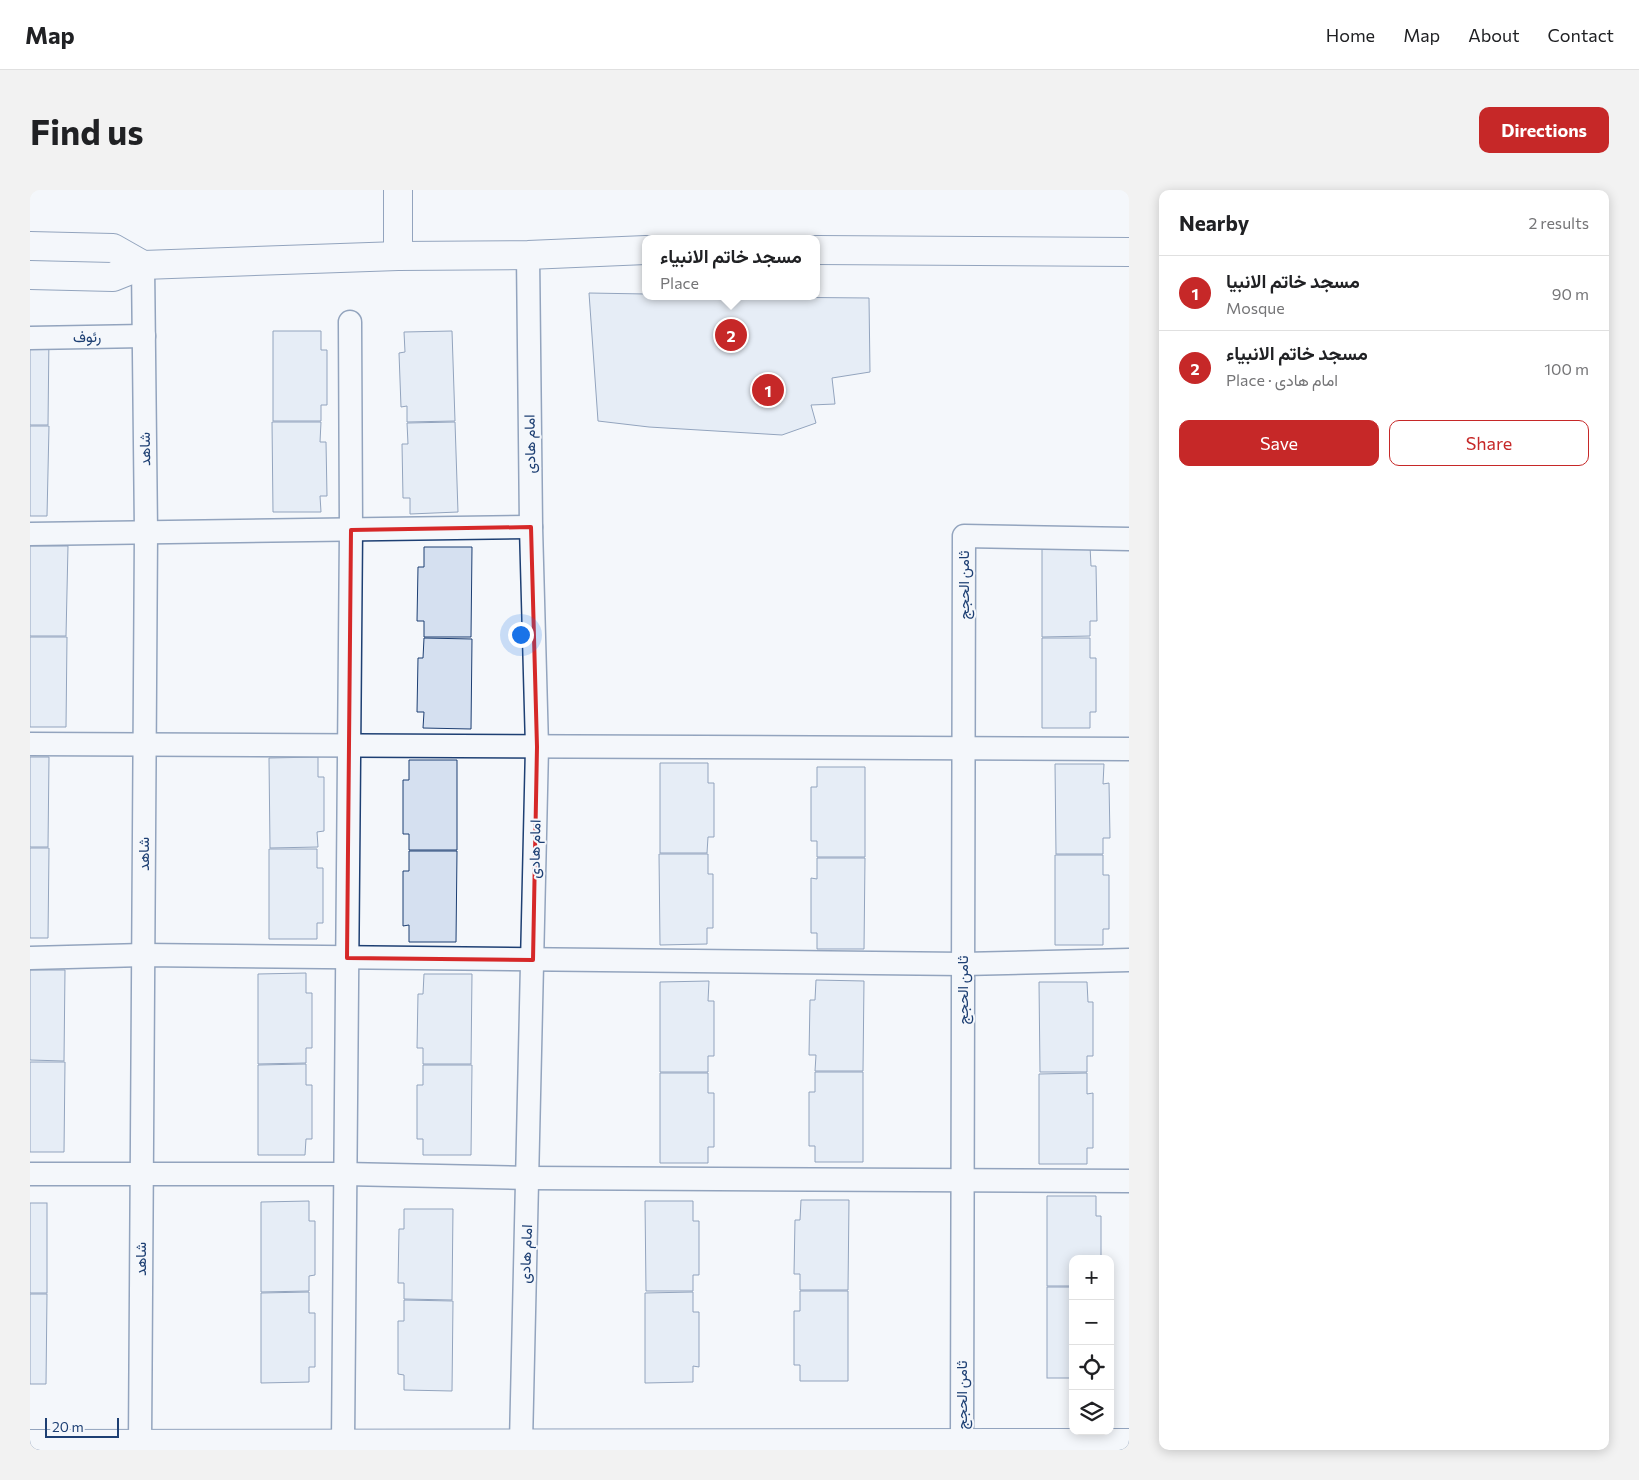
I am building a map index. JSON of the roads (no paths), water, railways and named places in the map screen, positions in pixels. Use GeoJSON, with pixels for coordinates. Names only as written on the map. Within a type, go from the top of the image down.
{"type":"FeatureCollection","features":[{"type":"Feature","properties":{"kind":"street"},"geometry":{"type":"LineString","coordinates":[[398,190],[398,256]]}},
{"type":"Feature","properties":{"kind":"street"},"geometry":{"type":"LineString","coordinates":[[30,246],[113,248],[143,265]]}},
{"type":"Feature","properties":{"kind":"street"},"geometry":{"type":"LineString","coordinates":[[30,275],[114,277],[143,265],[642,250]]}},
{"type":"Feature","properties":{"kind":"street"},"geometry":{"type":"LineString","coordinates":[[820,250],[1129,252]]}},
{"type":"Feature","properties":{"kind":"street","name":"امام هادی"},"geometry":{"type":"LineString","coordinates":[[521,1443],[537,747],[531,528],[528,255]]}},
{"type":"Feature","properties":{"kind":"street","name":"شاهد"},"geometry":{"type":"LineString","coordinates":[[140,1444],[146,532],[143,265]]}},
{"type":"Feature","properties":{"kind":"street"},"geometry":{"type":"LineString","coordinates":[[343,1443],[351,530],[350,322]]}},
{"type":"Feature","properties":{"kind":"street","name":"رئوف"},"geometry":{"type":"LineString","coordinates":[[30,338],[144,336]]}},
{"type":"Feature","properties":{"kind":"street"},"geometry":{"type":"LineString","coordinates":[[30,534],[531,528]]}},
{"type":"Feature","properties":{"kind":"street","name":"ثامن الحجج"},"geometry":{"type":"LineString","coordinates":[[962,1445],[964,536],[1129,539]]}},
{"type":"Feature","properties":{"kind":"street"},"geometry":{"type":"LineString","coordinates":[[30,744],[1129,749]]}},
{"type":"Feature","properties":{"kind":"street"},"geometry":{"type":"LineString","coordinates":[[30,958],[144,955],[963,964],[1129,960]]}},
{"type":"Feature","properties":{"kind":"street"},"geometry":{"type":"LineString","coordinates":[[30,1174],[345,1174],[528,1178],[1129,1181]]}},
{"type":"Feature","properties":{"kind":"street"},"geometry":{"type":"LineString","coordinates":[[30,1444],[521,1443],[962,1445],[1129,1443]]}},
{"type":"Feature","properties":{"kind":"place","name":"مسجد خاتم الانبیاء"},"geometry":{"type":"Point","coordinates":[731,335]}},
{"type":"Feature","properties":{"kind":"place","name":"مسجد خاتم الانبیا"},"geometry":{"type":"Point","coordinates":[768,390]}}]}
